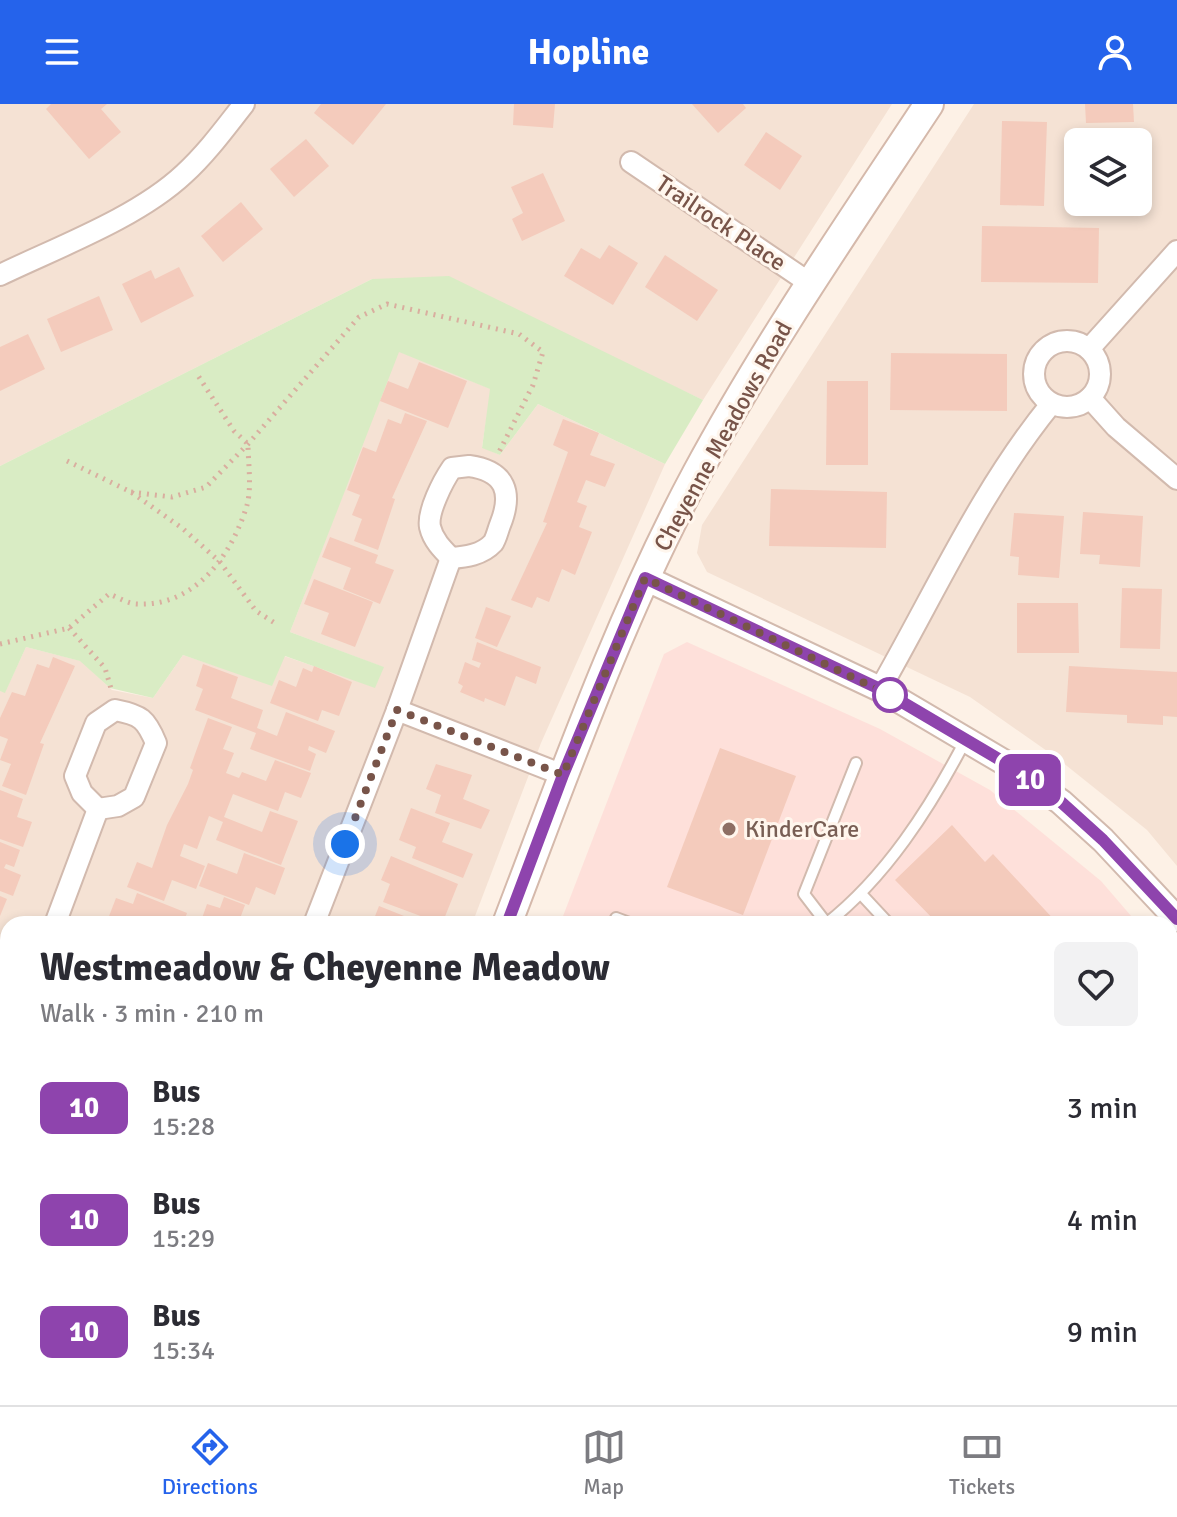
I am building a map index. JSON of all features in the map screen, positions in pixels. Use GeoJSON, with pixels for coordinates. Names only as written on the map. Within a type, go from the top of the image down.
{"type":"FeatureCollection","features":[{"type":"Feature","properties":{"kind":"main road","name":"Cheyenne Meadows Road"},"geometry":{"type":"LineString","coordinates":[[510,916],[563,775],[645,578],[696,475],[736,402],[929,104]]}},
{"type":"Feature","properties":{"kind":"street"},"geometry":{"type":"LineString","coordinates":[[0,275],[126,214],[156,196],[205,154],[239,106]]}},
{"type":"Feature","properties":{"kind":"street","name":"Trailrock Place"},"geometry":{"type":"LineString","coordinates":[[631,162],[811,284]]}},
{"type":"Feature","properties":{"kind":"street"},"geometry":{"type":"LineString","coordinates":[[1089,349],[1177,251]]}},
{"type":"Feature","properties":{"kind":"street"},"geometry":{"type":"LineString","coordinates":[[1068,340],[1089,349],[1100,369],[1100,380],[1090,398],[1072,407],[1051,404],[1043,398],[1033,378],[1038,356],[1046,348],[1068,340]]}},
{"type":"Feature","properties":{"kind":"street"},"geometry":{"type":"LineString","coordinates":[[1090,398],[1116,427],[1177,479]]}},
{"type":"Feature","properties":{"kind":"street"},"geometry":{"type":"LineString","coordinates":[[880,689],[964,534],[1051,404]]}},
{"type":"Feature","properties":{"kind":"street"},"geometry":{"type":"LineString","coordinates":[[452,468],[485,468],[502,482],[508,506],[493,543],[473,556],[451,558],[437,544],[429,525],[441,485],[452,468]]}},
{"type":"Feature","properties":{"kind":"street"},"geometry":{"type":"LineString","coordinates":[[317,916],[397,710],[451,558]]}},
{"type":"Feature","properties":{"kind":"street"},"geometry":{"type":"LineString","coordinates":[[645,578],[880,689],[1007,764],[1061,802],[1141,877],[1174,916]]}},
{"type":"Feature","properties":{"kind":"street"},"geometry":{"type":"LineString","coordinates":[[115,710],[136,714],[148,725],[156,743],[134,797],[118,806],[98,809],[82,793],[75,776],[96,723],[115,710]]}},
{"type":"Feature","properties":{"kind":"street"},"geometry":{"type":"LineString","coordinates":[[397,710],[563,775]]}},
{"type":"Feature","properties":{"kind":"street"},"geometry":{"type":"LineString","coordinates":[[58,916],[98,809]]}},
{"type":"Feature","properties":{"kind":"lane"},"geometry":{"type":"LineString","coordinates":[[837,916],[862,895],[887,863],[946,778],[965,739]]}},
{"type":"Feature","properties":{"kind":"lane"},"geometry":{"type":"LineString","coordinates":[[821,916],[804,894],[856,763]]}},
{"type":"Feature","properties":{"kind":"lane"},"geometry":{"type":"LineString","coordinates":[[862,895],[882,916]]}},
{"type":"Feature","properties":{"kind":"path"},"geometry":{"type":"LineString","coordinates":[[131,492],[172,497],[206,487],[248,444],[359,317],[387,304],[519,334],[543,352],[533,385],[501,449],[485,468]]}},
{"type":"Feature","properties":{"kind":"path"},"geometry":{"type":"LineString","coordinates":[[0,644],[69,628],[109,594],[135,605],[165,602],[189,593],[220,562],[248,503],[248,444],[234,431],[197,374]]}},
{"type":"Feature","properties":{"kind":"path"},"geometry":{"type":"LineString","coordinates":[[67,461],[131,492],[182,528],[220,562],[256,611],[278,625]]}},
{"type":"Feature","properties":{"kind":"path"},"geometry":{"type":"LineString","coordinates":[[69,628],[105,668],[115,710]]}},
{"type":"Feature","properties":{"kind":"shaded area"},"geometry":{"type":"Polygon","coordinates":[[[0,104],[892,104],[703,400],[660,380],[372,279],[0,466],[0,104]]]}},
{"type":"Feature","properties":{"kind":"shaded area"},"geometry":{"type":"Polygon","coordinates":[[[974,104],[1177,104],[1177,866],[1147,830],[1057,758],[970,697],[707,572],[697,553],[702,525],[974,104]]]}},
{"type":"Feature","properties":{"kind":"shaded area"},"geometry":{"type":"Polygon","coordinates":[[[398,351],[491,389],[482,447],[500,455],[538,404],[665,464],[541,743],[475,916],[0,916],[0,691],[5,692],[26,647],[81,661],[112,690],[153,698],[183,655],[272,685],[284,656],[375,687],[383,667],[290,632],[398,351]]]}},
{"type":"Feature","properties":{"kind":"shaded area"},"geometry":{"type":"Polygon","coordinates":[[[687,642],[880,729],[990,790],[1101,881],[1131,916],[563,916],[664,654],[687,642]]]}},
{"type":"Feature","properties":{"kind":"green space"},"geometry":{"type":"Polygon","coordinates":[[[449,276],[703,400],[665,464],[538,404],[500,455],[482,448],[490,389],[399,352],[290,632],[384,667],[375,688],[285,656],[272,686],[183,655],[153,698],[110,688],[80,661],[26,647],[5,693],[0,691],[0,466],[372,279],[449,276]]]}},
{"type":"Feature","properties":{"kind":"building"},"geometry":{"type":"Polygon","coordinates":[[[51,104],[107,104],[101,109],[121,132],[89,159],[46,109],[51,104]]]}},
{"type":"Feature","properties":{"kind":"building"},"geometry":{"type":"Polygon","coordinates":[[[321,104],[386,104],[353,145],[314,113],[321,104]]]}},
{"type":"Feature","properties":{"kind":"building"},"geometry":{"type":"Polygon","coordinates":[[[514,104],[555,104],[553,128],[513,125],[514,104]]]}},
{"type":"Feature","properties":{"kind":"building"},"geometry":{"type":"Polygon","coordinates":[[[692,104],[743,104],[746,108],[718,133],[692,104]]]}},
{"type":"Feature","properties":{"kind":"building"},"geometry":{"type":"Polygon","coordinates":[[[1085,104],[1133,104],[1134,122],[1086,123],[1085,104]]]}},
{"type":"Feature","properties":{"kind":"building"},"geometry":{"type":"Polygon","coordinates":[[[1002,121],[1047,122],[1044,206],[1000,205],[1002,121]]]}},
{"type":"Feature","properties":{"kind":"building"},"geometry":{"type":"Polygon","coordinates":[[[766,132],[802,156],[780,190],[744,165],[766,132]]]}},
{"type":"Feature","properties":{"kind":"building"},"geometry":{"type":"Polygon","coordinates":[[[306,139],[329,166],[294,197],[270,169],[306,139]]]}},
{"type":"Feature","properties":{"kind":"building"},"geometry":{"type":"Polygon","coordinates":[[[543,173],[565,221],[522,241],[512,219],[523,213],[511,187],[543,173]]]}},
{"type":"Feature","properties":{"kind":"building"},"geometry":{"type":"Polygon","coordinates":[[[241,202],[263,229],[223,262],[201,236],[241,202]]]}},
{"type":"Feature","properties":{"kind":"building"},"geometry":{"type":"Polygon","coordinates":[[[982,226],[1099,228],[1098,283],[981,282],[982,226]]]}},
{"type":"Feature","properties":{"kind":"building"},"geometry":{"type":"Polygon","coordinates":[[[609,245],[638,263],[613,305],[564,276],[581,248],[600,259],[609,245]]]}},
{"type":"Feature","properties":{"kind":"building"},"geometry":{"type":"Polygon","coordinates":[[[665,255],[718,290],[697,321],[645,287],[665,255]]]}},
{"type":"Feature","properties":{"kind":"building"},"geometry":{"type":"Polygon","coordinates":[[[179,267],[194,296],[141,323],[122,284],[151,270],[155,279],[179,267]]]}},
{"type":"Feature","properties":{"kind":"building"},"geometry":{"type":"Polygon","coordinates":[[[99,296],[113,330],[61,352],[47,319],[99,296]]]}},
{"type":"Feature","properties":{"kind":"building"},"geometry":{"type":"Polygon","coordinates":[[[28,334],[45,369],[0,391],[0,347],[28,334]]]}},
{"type":"Feature","properties":{"kind":"building"},"geometry":{"type":"Polygon","coordinates":[[[891,353],[1007,354],[1007,411],[890,410],[891,353]]]}},
{"type":"Feature","properties":{"kind":"building"},"geometry":{"type":"Polygon","coordinates":[[[419,362],[467,381],[448,428],[380,401],[388,381],[408,389],[419,362]]]}},
{"type":"Feature","properties":{"kind":"building"},"geometry":{"type":"Polygon","coordinates":[[[827,381],[868,381],[868,465],[826,465],[827,381]]]}},
{"type":"Feature","properties":{"kind":"building"},"geometry":{"type":"Polygon","coordinates":[[[405,413],[427,421],[392,498],[395,499],[378,550],[354,541],[362,519],[352,515],[360,495],[347,490],[363,447],[376,452],[388,419],[401,424],[405,413]]]}},
{"type":"Feature","properties":{"kind":"building"},"geometry":{"type":"Polygon","coordinates":[[[563,419],[599,433],[590,455],[615,464],[605,487],[586,480],[577,502],[587,506],[579,527],[592,532],[575,575],[562,569],[549,602],[537,597],[532,608],[511,600],[547,523],[543,522],[568,452],[553,445],[563,419]]]}},
{"type":"Feature","properties":{"kind":"building"},"geometry":{"type":"Polygon","coordinates":[[[771,489],[887,492],[886,548],[769,546],[771,489]]]}},
{"type":"Feature","properties":{"kind":"building"},"geometry":{"type":"Polygon","coordinates":[[[1083,512],[1143,516],[1140,567],[1099,564],[1100,555],[1080,554],[1083,512]]]}},
{"type":"Feature","properties":{"kind":"building"},"geometry":{"type":"Polygon","coordinates":[[[1014,513],[1064,516],[1059,578],[1018,575],[1019,557],[1010,556],[1014,513]]]}},
{"type":"Feature","properties":{"kind":"building"},"geometry":{"type":"Polygon","coordinates":[[[330,537],[378,555],[375,563],[394,570],[380,604],[343,589],[351,568],[322,557],[330,537]]]}},
{"type":"Feature","properties":{"kind":"building"},"geometry":{"type":"Polygon","coordinates":[[[314,579],[373,602],[355,647],[321,634],[329,613],[304,604],[314,579]]]}},
{"type":"Feature","properties":{"kind":"building"},"geometry":{"type":"Polygon","coordinates":[[[1122,588],[1162,589],[1160,649],[1120,648],[1122,588]]]}},
{"type":"Feature","properties":{"kind":"building"},"geometry":{"type":"Polygon","coordinates":[[[1017,603],[1078,603],[1079,653],[1017,653],[1017,603]]]}},
{"type":"Feature","properties":{"kind":"building"},"geometry":{"type":"Polygon","coordinates":[[[486,607],[511,616],[497,647],[475,638],[486,607]]]}},
{"type":"Feature","properties":{"kind":"building"},"geometry":{"type":"Polygon","coordinates":[[[477,642],[541,667],[536,684],[516,676],[505,706],[485,698],[484,702],[460,692],[463,686],[458,683],[465,662],[479,668],[481,663],[472,660],[477,642]]]}},
{"type":"Feature","properties":{"kind":"building"},"geometry":{"type":"Polygon","coordinates":[[[53,657],[75,666],[40,743],[44,744],[26,795],[2,786],[11,764],[0,760],[8,739],[0,736],[0,718],[12,692],[25,696],[37,664],[49,668],[53,657]]]}},
{"type":"Feature","properties":{"kind":"building"},"geometry":{"type":"Polygon","coordinates":[[[203,664],[238,677],[231,698],[263,710],[257,728],[277,736],[286,712],[335,731],[326,753],[309,746],[308,750],[316,754],[310,771],[250,749],[256,733],[195,710],[203,689],[196,686],[203,664]]]}},
{"type":"Feature","properties":{"kind":"building"},"geometry":{"type":"Polygon","coordinates":[[[314,666],[352,682],[339,716],[322,710],[318,721],[270,703],[279,680],[296,687],[303,668],[312,672],[314,666]]]}},
{"type":"Feature","properties":{"kind":"building"},"geometry":{"type":"Polygon","coordinates":[[[1069,666],[1177,672],[1177,717],[1163,716],[1163,725],[1127,723],[1127,715],[1066,712],[1069,666]]]}},
{"type":"Feature","properties":{"kind":"building"},"geometry":{"type":"Polygon","coordinates":[[[208,718],[232,727],[223,749],[234,753],[226,773],[239,778],[242,772],[266,781],[275,760],[311,773],[301,798],[285,792],[278,811],[233,794],[224,817],[262,832],[270,811],[298,821],[281,865],[216,840],[223,822],[209,816],[197,849],[184,844],[180,856],[205,866],[196,889],[172,880],[164,901],[127,887],[137,862],[152,868],[167,825],[188,784],[193,770],[190,768],[208,718]]]}},
{"type":"Feature","properties":{"kind":"building"},"geometry":{"type":"Polygon","coordinates":[[[720,748],[796,776],[743,915],[667,887],[720,748]]]}},
{"type":"Feature","properties":{"kind":"building"},"geometry":{"type":"Polygon","coordinates":[[[436,764],[472,775],[463,799],[490,810],[481,829],[435,813],[441,795],[426,789],[436,764]]]}},
{"type":"Feature","properties":{"kind":"building"},"geometry":{"type":"Polygon","coordinates":[[[0,790],[23,799],[17,817],[32,822],[23,847],[0,839],[0,790]]]}},
{"type":"Feature","properties":{"kind":"building"},"geometry":{"type":"Polygon","coordinates":[[[411,808],[450,823],[442,842],[473,854],[463,878],[412,858],[416,847],[399,840],[411,808]]]}},
{"type":"Feature","properties":{"kind":"building"},"geometry":{"type":"Polygon","coordinates":[[[952,825],[985,862],[993,854],[1051,916],[930,916],[895,880],[952,825]]]}},
{"type":"Feature","properties":{"kind":"building"},"geometry":{"type":"Polygon","coordinates":[[[0,842],[20,850],[14,867],[6,864],[4,868],[21,875],[13,896],[0,891],[0,842]]]}},
{"type":"Feature","properties":{"kind":"building"},"geometry":{"type":"Polygon","coordinates":[[[244,853],[285,868],[275,895],[256,887],[249,905],[199,886],[208,863],[237,874],[244,853]]]}},
{"type":"Feature","properties":{"kind":"building"},"geometry":{"type":"Polygon","coordinates":[[[391,856],[458,884],[445,916],[421,916],[383,902],[390,884],[381,880],[391,856]]]}},
{"type":"Feature","properties":{"kind":"building"},"geometry":{"type":"Polygon","coordinates":[[[137,893],[187,913],[186,916],[109,916],[116,898],[133,904],[137,893]]]}},
{"type":"Feature","properties":{"kind":"building"},"geometry":{"type":"Polygon","coordinates":[[[0,896],[7,899],[0,916],[0,896]]]}},
{"type":"Feature","properties":{"kind":"building"},"geometry":{"type":"Polygon","coordinates":[[[224,897],[245,905],[241,916],[203,916],[207,904],[220,908],[224,897]]]}},
{"type":"Feature","properties":{"kind":"building"},"geometry":{"type":"Polygon","coordinates":[[[379,906],[404,916],[375,916],[379,906]]]}},
{"type":"Feature","properties":{"kind":"bus line","name":"10"},"geometry":{"type":"LineString","coordinates":[[510,916],[563,775],[645,578],[880,689],[1007,764],[1061,802],[1103,840],[1174,916]]}},
{"type":"Feature","properties":{"kind":"place","name":"KinderCare"},"geometry":{"type":"Point","coordinates":[729,829]}},
{"type":"Feature","properties":{"kind":"route"},"geometry":{"type":"LineString","coordinates":[[345,844],[397,710],[563,775],[645,578],[890,695]]}}]}
